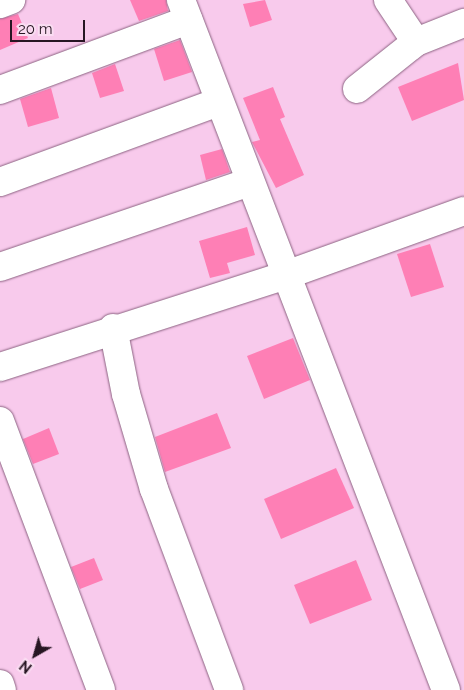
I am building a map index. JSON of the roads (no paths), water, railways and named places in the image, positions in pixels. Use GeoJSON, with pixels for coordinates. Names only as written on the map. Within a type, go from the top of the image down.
{"type":"FeatureCollection","features":[{"type":"Feature","properties":{"kind":"street"},"geometry":{"type":"LineString","coordinates":[[0,4],[12,0]]}},
{"type":"Feature","properties":{"kind":"street"},"geometry":{"type":"LineString","coordinates":[[388,0],[416,42]]}},
{"type":"Feature","properties":{"kind":"street"},"geometry":{"type":"LineString","coordinates":[[0,90],[184,10],[250,182],[288,274],[446,690]]}},
{"type":"Feature","properties":{"kind":"street"},"geometry":{"type":"LineString","coordinates":[[357,90],[416,42],[464,23]]}},
{"type":"Feature","properties":{"kind":"street"},"geometry":{"type":"LineString","coordinates":[[0,182],[219,102]]}},
{"type":"Feature","properties":{"kind":"street"},"geometry":{"type":"LineString","coordinates":[[0,267],[250,182]]}},
{"type":"Feature","properties":{"kind":"street"},"geometry":{"type":"LineString","coordinates":[[0,367],[113,328],[288,274],[464,211]]}},
{"type":"Feature","properties":{"kind":"street"},"geometry":{"type":"LineString","coordinates":[[113,328],[126,394],[154,489],[229,690]]}},
{"type":"Feature","properties":{"kind":"street"},"geometry":{"type":"LineString","coordinates":[[0,421],[100,690]]}},
{"type":"Feature","properties":{"kind":"street"},"geometry":{"type":"LineString","coordinates":[[0,684],[2,690]]}}]}
